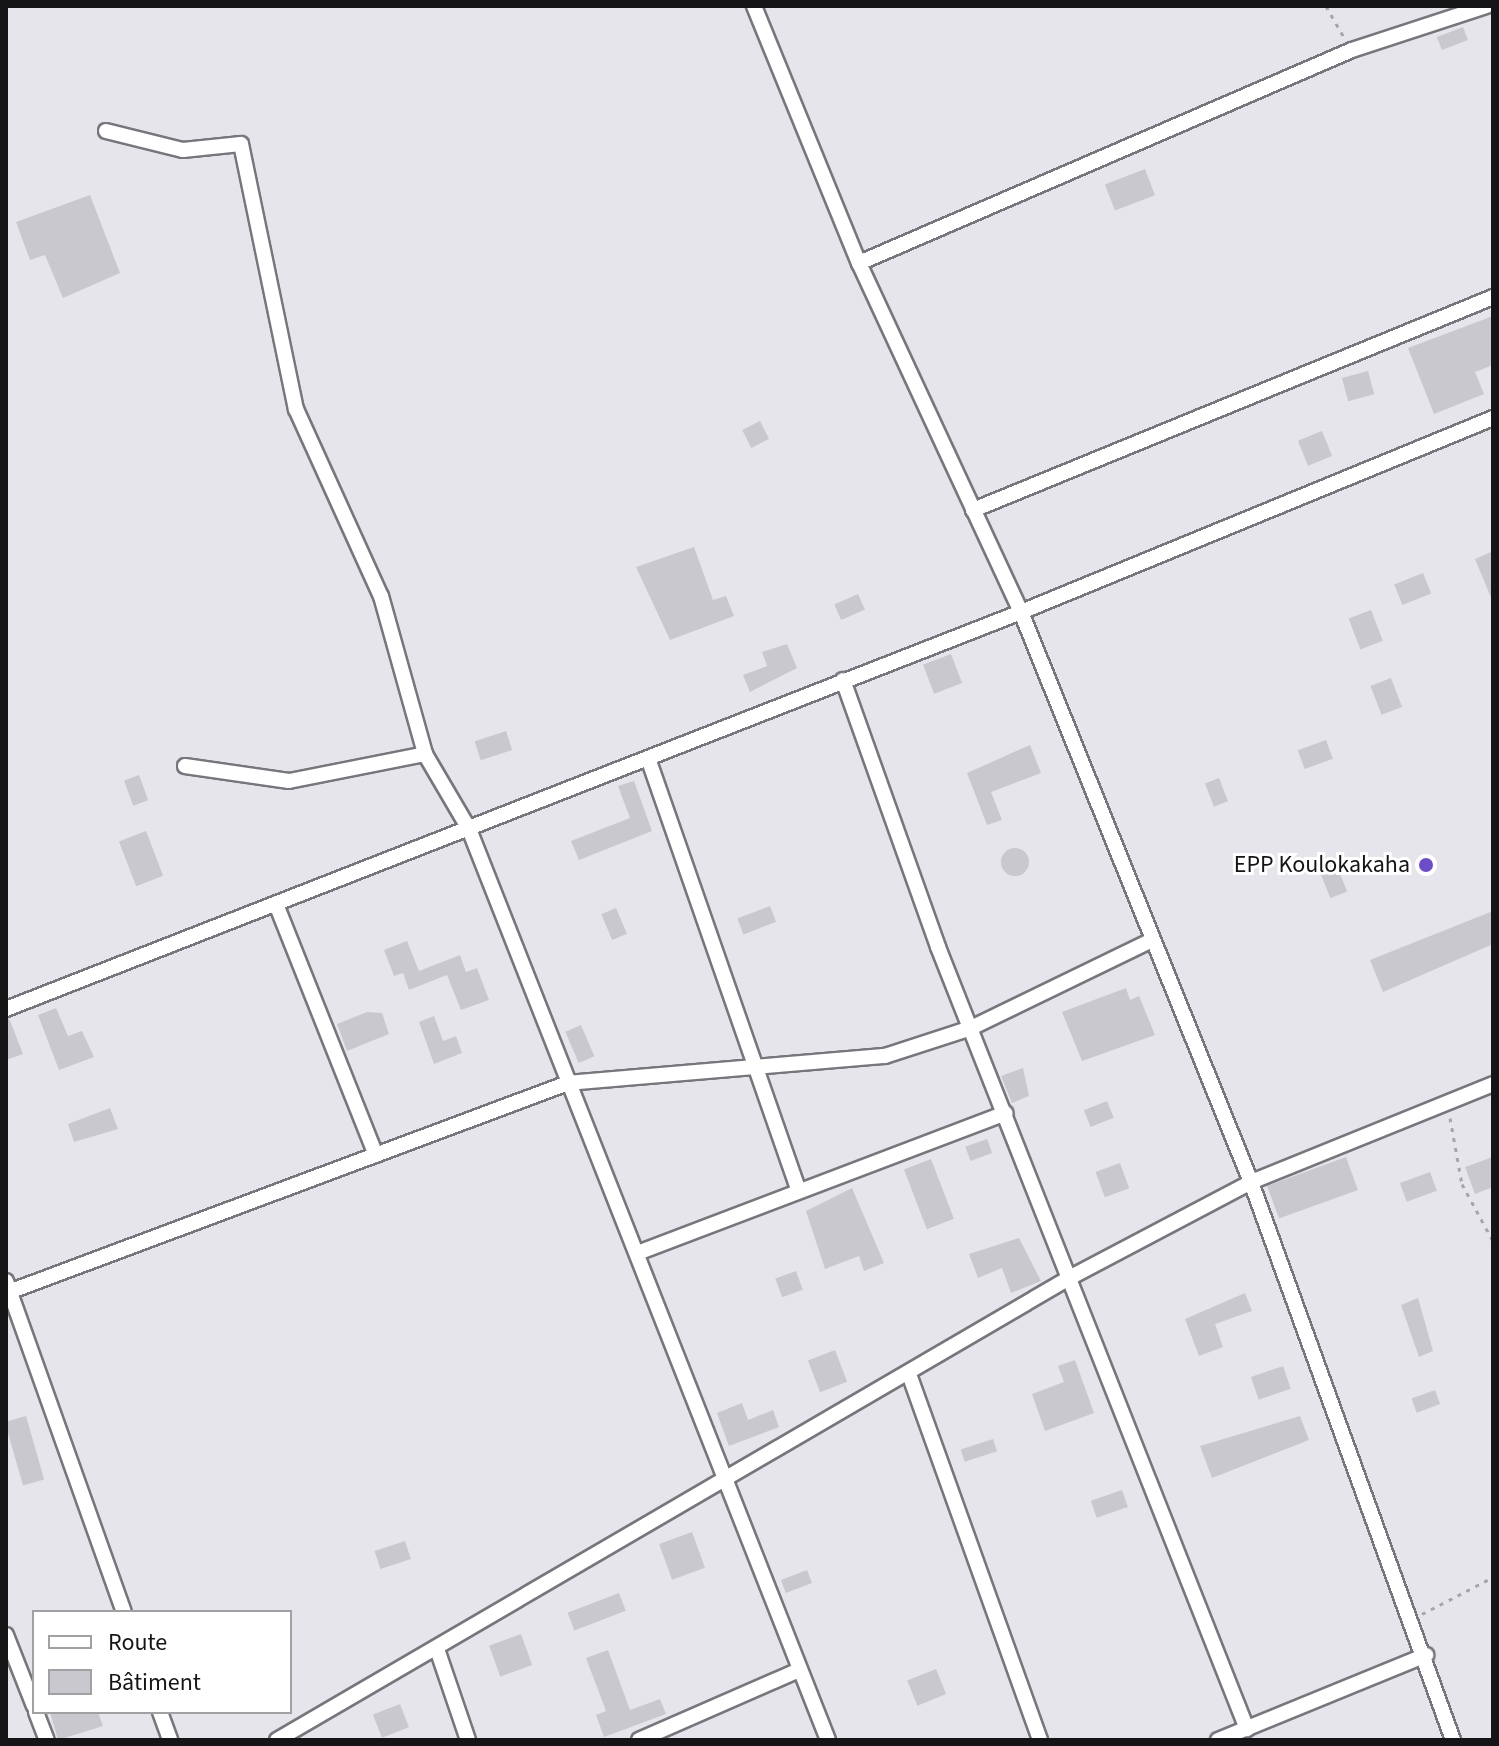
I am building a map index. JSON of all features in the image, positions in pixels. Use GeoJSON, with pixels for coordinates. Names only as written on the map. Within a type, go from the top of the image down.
{"type":"FeatureCollection","features":[{"type":"Feature","properties":{"kind":"street"},"geometry":{"type":"LineString","coordinates":[[754,6],[859,263],[1021,612],[1150,941],[1251,1182],[1426,1655],[1453,1740]]}},
{"type":"Feature","properties":{"kind":"street"},"geometry":{"type":"LineString","coordinates":[[859,263],[1352,50],[1487,6]]}},
{"type":"Feature","properties":{"kind":"street"},"geometry":{"type":"LineString","coordinates":[[106,131],[183,150],[241,144],[296,409],[381,596],[425,754],[469,829],[568,1083],[640,1252],[722,1486],[828,1740]]}},
{"type":"Feature","properties":{"kind":"street"},"geometry":{"type":"LineString","coordinates":[[973,510],[1493,297]]}},
{"type":"Feature","properties":{"kind":"street"},"geometry":{"type":"LineString","coordinates":[[6,1009],[1021,612],[1493,418]]}},
{"type":"Feature","properties":{"kind":"street"},"geometry":{"type":"LineString","coordinates":[[843,680],[971,1028],[1247,1729]]}},
{"type":"Feature","properties":{"kind":"street"},"geometry":{"type":"LineString","coordinates":[[185,766],[289,781],[425,754]]}},
{"type":"Feature","properties":{"kind":"street"},"geometry":{"type":"LineString","coordinates":[[648,758],[798,1189]]}},
{"type":"Feature","properties":{"kind":"street"},"geometry":{"type":"LineString","coordinates":[[276,904],[376,1155]]}},
{"type":"Feature","properties":{"kind":"street"},"geometry":{"type":"LineString","coordinates":[[123,1610],[7,1289],[568,1083],[885,1056],[971,1028],[1150,941]]}},
{"type":"Feature","properties":{"kind":"street"},"geometry":{"type":"LineString","coordinates":[[277,1740],[722,1486],[1071,1277],[1251,1182],[1493,1084]]}},
{"type":"Feature","properties":{"kind":"street"},"geometry":{"type":"LineString","coordinates":[[640,1252],[798,1189],[1005,1113]]}},
{"type":"Feature","properties":{"kind":"street"},"geometry":{"type":"LineString","coordinates":[[909,1374],[1040,1740]]}},
{"type":"Feature","properties":{"kind":"street"},"geometry":{"type":"LineString","coordinates":[[6,1635],[32,1701]]}},
{"type":"Feature","properties":{"kind":"street"},"geometry":{"type":"LineString","coordinates":[[437,1649],[468,1740]]}},
{"type":"Feature","properties":{"kind":"street"},"geometry":{"type":"LineString","coordinates":[[1218,1740],[1426,1655]]}},
{"type":"Feature","properties":{"kind":"street"},"geometry":{"type":"LineString","coordinates":[[639,1740],[799,1670]]}},
{"type":"Feature","properties":{"kind":"street"},"geometry":{"type":"LineString","coordinates":[[37,1714],[47,1740]]}},
{"type":"Feature","properties":{"kind":"street"},"geometry":{"type":"LineString","coordinates":[[161,1714],[170,1740]]}},
{"type":"Feature","properties":{"kind":"path"},"geometry":{"type":"LineString","coordinates":[[1326,6],[1352,50]]}},
{"type":"Feature","properties":{"kind":"path"},"geometry":{"type":"LineString","coordinates":[[1447,1102],[1462,1184],[1493,1241]]}},
{"type":"Feature","properties":{"kind":"path"},"geometry":{"type":"LineString","coordinates":[[1412,1618],[1493,1577]]}},
{"type":"Feature","properties":{"kind":"building"},"geometry":{"type":"Polygon","coordinates":[[[1463,27],[1468,40],[1442,50],[1437,37],[1463,27]]]}},
{"type":"Feature","properties":{"kind":"building"},"geometry":{"type":"Polygon","coordinates":[[[1145,169],[1155,195],[1115,211],[1105,184],[1145,169]]]}},
{"type":"Feature","properties":{"kind":"building"},"geometry":{"type":"Polygon","coordinates":[[[90,195],[120,273],[63,298],[45,255],[30,260],[16,222],[90,195]]]}},
{"type":"Feature","properties":{"kind":"building"},"geometry":{"type":"Polygon","coordinates":[[[1493,316],[1493,365],[1475,372],[1484,394],[1434,414],[1408,348],[1493,316]]]}},
{"type":"Feature","properties":{"kind":"building"},"geometry":{"type":"Polygon","coordinates":[[[1368,371],[1374,394],[1348,401],[1342,378],[1368,371]]]}},
{"type":"Feature","properties":{"kind":"building"},"geometry":{"type":"Polygon","coordinates":[[[760,421],[769,439],[751,448],[742,430],[760,421]]]}},
{"type":"Feature","properties":{"kind":"building"},"geometry":{"type":"Polygon","coordinates":[[[1322,431],[1332,456],[1308,466],[1298,441],[1322,431]]]}},
{"type":"Feature","properties":{"kind":"building"},"geometry":{"type":"Polygon","coordinates":[[[694,547],[713,600],[726,596],[734,616],[670,640],[636,567],[694,547]]]}},
{"type":"Feature","properties":{"kind":"building"},"geometry":{"type":"Polygon","coordinates":[[[1493,551],[1493,600],[1492,600],[1475,559],[1493,551]]]}},
{"type":"Feature","properties":{"kind":"building"},"geometry":{"type":"Polygon","coordinates":[[[1423,573],[1431,593],[1402,605],[1394,585],[1423,573]]]}},
{"type":"Feature","properties":{"kind":"building"},"geometry":{"type":"Polygon","coordinates":[[[858,594],[865,610],[841,620],[834,605],[858,594]]]}},
{"type":"Feature","properties":{"kind":"building"},"geometry":{"type":"Polygon","coordinates":[[[1371,610],[1383,641],[1360,649],[1349,619],[1371,610]]]}},
{"type":"Feature","properties":{"kind":"building"},"geometry":{"type":"Polygon","coordinates":[[[787,644],[797,668],[750,692],[743,675],[767,666],[762,652],[787,644]]]}},
{"type":"Feature","properties":{"kind":"building"},"geometry":{"type":"Polygon","coordinates":[[[951,654],[962,683],[934,694],[923,665],[951,654]]]}},
{"type":"Feature","properties":{"kind":"building"},"geometry":{"type":"Polygon","coordinates":[[[1391,678],[1402,707],[1382,715],[1370,686],[1391,678]]]}},
{"type":"Feature","properties":{"kind":"building"},"geometry":{"type":"Polygon","coordinates":[[[506,731],[512,750],[481,760],[475,741],[506,731]]]}},
{"type":"Feature","properties":{"kind":"building"},"geometry":{"type":"Polygon","coordinates":[[[1326,740],[1333,759],[1305,769],[1298,750],[1326,740]]]}},
{"type":"Feature","properties":{"kind":"building"},"geometry":{"type":"Polygon","coordinates":[[[1030,745],[1041,773],[991,792],[1002,820],[987,825],[967,773],[1030,745]]]}},
{"type":"Feature","properties":{"kind":"building"},"geometry":{"type":"Polygon","coordinates":[[[139,775],[148,800],[133,806],[124,780],[139,775]]]}},
{"type":"Feature","properties":{"kind":"building"},"geometry":{"type":"Polygon","coordinates":[[[1219,778],[1228,801],[1214,807],[1205,783],[1219,778]]]}},
{"type":"Feature","properties":{"kind":"building"},"geometry":{"type":"Polygon","coordinates":[[[634,781],[652,831],[579,860],[571,841],[630,818],[618,786],[634,781]]]}},
{"type":"Feature","properties":{"kind":"building"},"geometry":{"type":"Polygon","coordinates":[[[146,831],[163,876],[136,886],[119,841],[146,831]]]}},
{"type":"Feature","properties":{"kind":"building"},"geometry":{"type":"Polygon","coordinates":[[[1015,848],[1025,852],[1029,862],[1025,872],[1015,876],[1005,872],[1001,862],[1005,852],[1015,848]]]}},
{"type":"Feature","properties":{"kind":"building"},"geometry":{"type":"Polygon","coordinates":[[[1334,859],[1347,891],[1330,898],[1317,866],[1334,859]]]}},
{"type":"Feature","properties":{"kind":"building"},"geometry":{"type":"Polygon","coordinates":[[[770,906],[776,922],[743,934],[737,919],[770,906]]]}},
{"type":"Feature","properties":{"kind":"building"},"geometry":{"type":"Polygon","coordinates":[[[616,908],[627,934],[612,940],[601,914],[616,908]]]}},
{"type":"Feature","properties":{"kind":"building"},"geometry":{"type":"Polygon","coordinates":[[[1493,911],[1493,944],[1383,992],[1370,960],[1493,911]]]}},
{"type":"Feature","properties":{"kind":"building"},"geometry":{"type":"Polygon","coordinates":[[[407,941],[419,971],[460,955],[466,972],[477,968],[489,1000],[461,1010],[447,975],[409,990],[403,973],[394,976],[384,950],[407,941]]]}},
{"type":"Feature","properties":{"kind":"building"},"geometry":{"type":"Polygon","coordinates":[[[1126,988],[1130,1000],[1139,996],[1155,1035],[1082,1061],[1062,1012],[1126,988]]]}},
{"type":"Feature","properties":{"kind":"building"},"geometry":{"type":"Polygon","coordinates":[[[56,1008],[68,1036],[82,1031],[94,1057],[59,1070],[38,1015],[56,1008]]]}},
{"type":"Feature","properties":{"kind":"building"},"geometry":{"type":"Polygon","coordinates":[[[367,1012],[382,1013],[389,1034],[347,1051],[337,1024],[367,1012]]]}},
{"type":"Feature","properties":{"kind":"building"},"geometry":{"type":"Polygon","coordinates":[[[434,1016],[443,1041],[456,1036],[462,1053],[434,1064],[419,1022],[434,1016]]]}},
{"type":"Feature","properties":{"kind":"building"},"geometry":{"type":"Polygon","coordinates":[[[9,1018],[23,1054],[6,1060],[6,1019],[9,1018]]]}},
{"type":"Feature","properties":{"kind":"building"},"geometry":{"type":"Polygon","coordinates":[[[581,1025],[594,1056],[579,1063],[565,1032],[581,1025]]]}},
{"type":"Feature","properties":{"kind":"building"},"geometry":{"type":"Polygon","coordinates":[[[1023,1068],[1029,1096],[1012,1103],[1001,1076],[1023,1068]]]}},
{"type":"Feature","properties":{"kind":"building"},"geometry":{"type":"Polygon","coordinates":[[[1107,1101],[1114,1118],[1091,1127],[1084,1110],[1107,1101]]]}},
{"type":"Feature","properties":{"kind":"building"},"geometry":{"type":"Polygon","coordinates":[[[110,1108],[118,1129],[74,1142],[68,1124],[110,1108]]]}},
{"type":"Feature","properties":{"kind":"building"},"geometry":{"type":"Polygon","coordinates":[[[987,1139],[992,1153],[971,1161],[965,1147],[987,1139]]]}},
{"type":"Feature","properties":{"kind":"building"},"geometry":{"type":"Polygon","coordinates":[[[1346,1157],[1358,1190],[1279,1219],[1267,1186],[1346,1157]]]}},
{"type":"Feature","properties":{"kind":"building"},"geometry":{"type":"Polygon","coordinates":[[[1493,1157],[1493,1187],[1475,1194],[1465,1167],[1493,1157]]]}},
{"type":"Feature","properties":{"kind":"building"},"geometry":{"type":"Polygon","coordinates":[[[931,1159],[954,1219],[927,1229],[904,1169],[931,1159]]]}},
{"type":"Feature","properties":{"kind":"building"},"geometry":{"type":"Polygon","coordinates":[[[1120,1163],[1129,1188],[1105,1197],[1096,1172],[1120,1163]]]}},
{"type":"Feature","properties":{"kind":"building"},"geometry":{"type":"Polygon","coordinates":[[[1430,1172],[1437,1191],[1407,1202],[1400,1183],[1430,1172]]]}},
{"type":"Feature","properties":{"kind":"building"},"geometry":{"type":"Polygon","coordinates":[[[852,1188],[884,1263],[864,1271],[859,1256],[825,1269],[806,1211],[852,1188]]]}},
{"type":"Feature","properties":{"kind":"building"},"geometry":{"type":"Polygon","coordinates":[[[1019,1238],[1041,1281],[1011,1293],[1002,1268],[978,1278],[969,1254],[1019,1238]]]}},
{"type":"Feature","properties":{"kind":"building"},"geometry":{"type":"Polygon","coordinates":[[[796,1271],[803,1290],[782,1297],[775,1279],[796,1271]]]}},
{"type":"Feature","properties":{"kind":"building"},"geometry":{"type":"Polygon","coordinates":[[[1245,1293],[1252,1311],[1215,1324],[1223,1347],[1199,1356],[1185,1319],[1245,1293]]]}},
{"type":"Feature","properties":{"kind":"building"},"geometry":{"type":"Polygon","coordinates":[[[1418,1298],[1433,1351],[1419,1357],[1401,1305],[1418,1298]]]}},
{"type":"Feature","properties":{"kind":"building"},"geometry":{"type":"Polygon","coordinates":[[[835,1350],[847,1382],[820,1392],[808,1360],[835,1350]]]}},
{"type":"Feature","properties":{"kind":"building"},"geometry":{"type":"Polygon","coordinates":[[[1075,1360],[1094,1413],[1045,1431],[1032,1394],[1064,1382],[1058,1366],[1075,1360]]]}},
{"type":"Feature","properties":{"kind":"building"},"geometry":{"type":"Polygon","coordinates":[[[1283,1366],[1291,1389],[1259,1400],[1251,1377],[1283,1366]]]}},
{"type":"Feature","properties":{"kind":"building"},"geometry":{"type":"Polygon","coordinates":[[[1435,1390],[1440,1404],[1417,1413],[1412,1399],[1435,1390]]]}},
{"type":"Feature","properties":{"kind":"building"},"geometry":{"type":"Polygon","coordinates":[[[742,1403],[748,1420],[773,1410],[779,1427],[729,1446],[717,1413],[742,1403]]]}},
{"type":"Feature","properties":{"kind":"building"},"geometry":{"type":"Polygon","coordinates":[[[26,1416],[44,1479],[23,1486],[6,1422],[26,1416]]]}},
{"type":"Feature","properties":{"kind":"building"},"geometry":{"type":"Polygon","coordinates":[[[1300,1416],[1309,1440],[1212,1478],[1200,1446],[1300,1416]]]}},
{"type":"Feature","properties":{"kind":"building"},"geometry":{"type":"Polygon","coordinates":[[[993,1439],[997,1451],[965,1462],[961,1450],[993,1439]]]}},
{"type":"Feature","properties":{"kind":"building"},"geometry":{"type":"Polygon","coordinates":[[[1122,1490],[1128,1507],[1097,1518],[1091,1501],[1122,1490]]]}},
{"type":"Feature","properties":{"kind":"building"},"geometry":{"type":"Polygon","coordinates":[[[692,1532],[705,1568],[672,1580],[659,1544],[692,1532]]]}},
{"type":"Feature","properties":{"kind":"building"},"geometry":{"type":"Polygon","coordinates":[[[405,1541],[411,1559],[380,1569],[375,1551],[405,1541]]]}},
{"type":"Feature","properties":{"kind":"building"},"geometry":{"type":"Polygon","coordinates":[[[807,1570],[812,1583],[786,1593],[781,1580],[807,1570]]]}},
{"type":"Feature","properties":{"kind":"building"},"geometry":{"type":"Polygon","coordinates":[[[619,1593],[626,1611],[574,1630],[568,1613],[619,1593]]]}},
{"type":"Feature","properties":{"kind":"building"},"geometry":{"type":"Polygon","coordinates":[[[521,1634],[532,1665],[500,1677],[489,1646],[521,1634]]]}},
{"type":"Feature","properties":{"kind":"building"},"geometry":{"type":"Polygon","coordinates":[[[608,1650],[630,1710],[660,1699],[666,1714],[604,1737],[596,1715],[606,1711],[586,1658],[608,1650]]]}},
{"type":"Feature","properties":{"kind":"building"},"geometry":{"type":"Polygon","coordinates":[[[936,1669],[946,1694],[917,1706],[907,1681],[936,1669]]]}},
{"type":"Feature","properties":{"kind":"building"},"geometry":{"type":"Polygon","coordinates":[[[400,1704],[409,1727],[382,1738],[373,1714],[400,1704]]]}},
{"type":"Feature","properties":{"kind":"building"},"geometry":{"type":"Polygon","coordinates":[[[51,1714],[99,1714],[103,1726],[58,1740],[51,1714]]]}},
{"type":"Feature","properties":{"kind":"place","name":"EPP Koulokakaha"},"geometry":{"type":"Point","coordinates":[1426,865]}}]}
